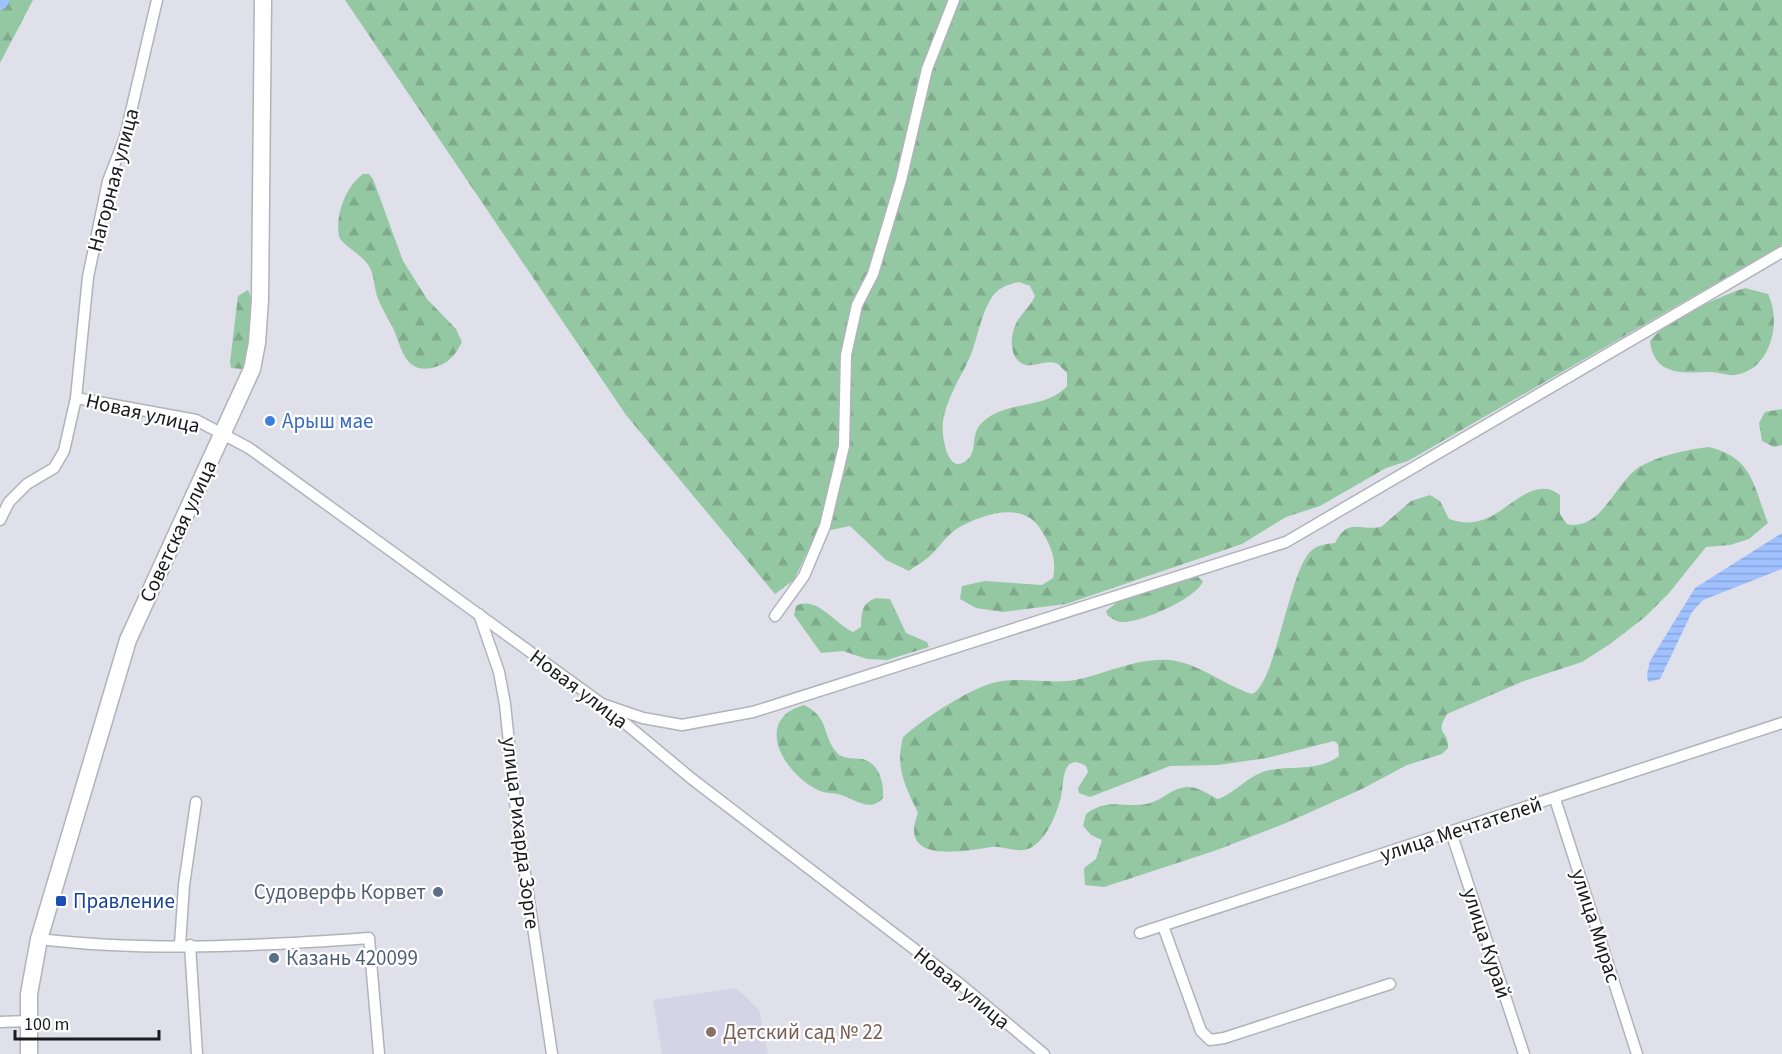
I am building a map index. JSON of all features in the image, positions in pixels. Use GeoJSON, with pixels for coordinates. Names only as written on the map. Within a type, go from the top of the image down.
{"type":"FeatureCollection","features":[{"type":"Feature","properties":{"kind":"main road","name":"Советская улица"},"geometry":{"type":"LineString","coordinates":[[29,1054],[28,1020],[32,975],[39,939],[128,640],[252,369],[257,343],[260,300],[263,0]]}},
{"type":"Feature","properties":{"kind":"street","name":"Нагорная улица"},"geometry":{"type":"LineString","coordinates":[[0,520],[9,502],[27,484],[54,468],[64,451],[76,398],[88,276],[108,181],[125,137],[157,0]]}},
{"type":"Feature","properties":{"kind":"street"},"geometry":{"type":"LineString","coordinates":[[775,616],[804,576],[825,526],[844,446],[846,355],[857,305],[873,274],[901,180],[927,69],[954,0]]}},
{"type":"Feature","properties":{"kind":"street"},"geometry":{"type":"LineString","coordinates":[[602,704],[643,718],[682,724],[753,712],[1286,542],[1782,252]]}},
{"type":"Feature","properties":{"kind":"street","name":"Новая улица"},"geometry":{"type":"LineString","coordinates":[[76,398],[196,420],[249,448],[602,704],[692,779],[960,984],[1044,1054]]}},
{"type":"Feature","properties":{"kind":"street","name":"улица Рихарда Зорге"},"geometry":{"type":"LineString","coordinates":[[479,614],[498,672],[505,704],[517,820],[552,1054]]}},
{"type":"Feature","properties":{"kind":"street","name":"улица Мечтателей"},"geometry":{"type":"LineString","coordinates":[[1140,933],[1782,723]]}},
{"type":"Feature","properties":{"kind":"street","name":"улица Мирас"},"geometry":{"type":"LineString","coordinates":[[1555,798],[1637,1054]]}},
{"type":"Feature","properties":{"kind":"street"},"geometry":{"type":"LineString","coordinates":[[196,802],[184,885],[185,945],[197,1054]]}},
{"type":"Feature","properties":{"kind":"street","name":"улица Курай"},"geometry":{"type":"LineString","coordinates":[[1451,832],[1524,1054]]}},
{"type":"Feature","properties":{"kind":"street"},"geometry":{"type":"LineString","coordinates":[[1163,926],[1201,1031],[1210,1040],[1224,1038],[1390,984]]}},
{"type":"Feature","properties":{"kind":"street"},"geometry":{"type":"LineString","coordinates":[[39,939],[92,945],[260,946],[369,938],[379,1054]]}},
{"type":"Feature","properties":{"kind":"street"},"geometry":{"type":"LineString","coordinates":[[0,1022],[28,1020]]}},
{"type":"Feature","properties":{"kind":"shaded area","name":"Детский сад № 22"},"geometry":{"type":"Polygon","coordinates":[[[736,988],[759,1010],[768,1054],[662,1054],[653,1000],[736,988]]]}},
{"type":"Feature","properties":{"kind":"green space"},"geometry":{"type":"Polygon","coordinates":[[[0,0],[33,0],[0,63],[0,0]]]}},
{"type":"Feature","properties":{"kind":"green space"},"geometry":{"type":"Polygon","coordinates":[[[345,0],[1782,0],[1782,245],[1408,461],[1386,468],[1320,506],[1286,517],[1242,544],[1066,604],[1003,612],[976,608],[960,599],[962,586],[985,581],[1042,585],[1053,578],[1054,559],[1048,541],[1033,521],[1024,515],[1002,512],[968,523],[954,531],[929,556],[909,571],[886,560],[850,526],[821,532],[810,546],[794,580],[775,594],[626,415],[345,0]],[[1019,282],[997,291],[985,312],[970,357],[951,396],[943,421],[945,445],[951,460],[956,464],[970,457],[977,430],[988,418],[1011,408],[1047,399],[1058,394],[1067,386],[1067,373],[1058,364],[1050,362],[1026,365],[1016,358],[1013,352],[1012,338],[1015,325],[1035,296],[1030,286],[1019,282]]]}},
{"type":"Feature","properties":{"kind":"green space"},"geometry":{"type":"Polygon","coordinates":[[[363,174],[369,174],[373,179],[403,261],[427,299],[456,329],[462,342],[450,359],[438,366],[423,369],[415,367],[405,357],[378,299],[370,268],[339,236],[340,210],[343,202],[357,179],[363,174]]]}},
{"type":"Feature","properties":{"kind":"green space"},"geometry":{"type":"Polygon","coordinates":[[[1745,288],[1768,294],[1772,305],[1774,318],[1770,343],[1765,355],[1757,364],[1747,371],[1732,375],[1678,372],[1670,370],[1657,361],[1650,342],[1656,335],[1693,310],[1745,288]]]}},
{"type":"Feature","properties":{"kind":"green space"},"geometry":{"type":"Polygon","coordinates":[[[248,290],[251,297],[252,317],[247,352],[242,369],[231,368],[238,296],[248,290]]]}},
{"type":"Feature","properties":{"kind":"green space"},"geometry":{"type":"Polygon","coordinates":[[[1782,409],[1782,445],[1774,447],[1762,441],[1759,423],[1765,412],[1782,409]]]}},
{"type":"Feature","properties":{"kind":"green space"},"geometry":{"type":"Polygon","coordinates":[[[1709,447],[1735,458],[1743,466],[1754,485],[1768,523],[1749,539],[1730,545],[1706,547],[1669,593],[1645,617],[1582,662],[1524,681],[1447,714],[1442,729],[1448,742],[1448,748],[1442,754],[1407,765],[1362,789],[1286,823],[1217,850],[1104,887],[1085,885],[1084,868],[1096,859],[1102,840],[1091,835],[1083,826],[1086,814],[1095,808],[1111,804],[1136,805],[1153,802],[1178,789],[1187,787],[1199,789],[1218,799],[1259,773],[1275,769],[1313,766],[1331,761],[1339,756],[1338,744],[1334,741],[1267,758],[1218,765],[1170,766],[1090,797],[1079,793],[1078,788],[1088,772],[1086,766],[1072,763],[1065,771],[1061,797],[1051,825],[1038,843],[1032,847],[1022,850],[996,847],[950,852],[925,848],[917,841],[914,830],[918,813],[905,785],[901,768],[903,737],[936,712],[978,688],[1002,681],[1075,680],[1144,661],[1169,660],[1191,665],[1252,694],[1268,672],[1301,566],[1312,550],[1321,545],[1335,543],[1345,530],[1355,527],[1381,527],[1411,501],[1430,495],[1440,501],[1449,519],[1476,522],[1493,515],[1521,496],[1540,489],[1550,490],[1560,495],[1560,514],[1567,524],[1579,524],[1599,513],[1623,483],[1641,466],[1656,459],[1692,449],[1709,447]]]}},
{"type":"Feature","properties":{"kind":"green space"},"geometry":{"type":"Polygon","coordinates":[[[1198,577],[1203,581],[1199,588],[1166,609],[1129,622],[1119,622],[1108,616],[1106,611],[1121,599],[1198,577]]]}},
{"type":"Feature","properties":{"kind":"green space"},"geometry":{"type":"Polygon","coordinates":[[[876,598],[890,599],[906,633],[927,642],[929,647],[887,660],[867,659],[843,651],[821,653],[794,615],[796,606],[811,604],[853,632],[861,627],[862,613],[867,603],[876,598]]]}},
{"type":"Feature","properties":{"kind":"green space"},"geometry":{"type":"Polygon","coordinates":[[[804,705],[818,716],[833,748],[839,755],[868,761],[877,769],[882,781],[883,798],[873,804],[862,804],[838,794],[821,791],[794,772],[779,747],[777,734],[779,722],[788,712],[804,705]]]}},
{"type":"Feature","properties":{"kind":"water"},"geometry":{"type":"Polygon","coordinates":[[[1782,533],[1782,569],[1703,600],[1692,612],[1660,679],[1648,682],[1650,661],[1695,588],[1782,533]]]}},
{"type":"Feature","properties":{"kind":"place","name":"Арыш мае"},"geometry":{"type":"Point","coordinates":[270,421]}},
{"type":"Feature","properties":{"kind":"place","name":"Судоверфь Корвет"},"geometry":{"type":"Point","coordinates":[438,892]}},
{"type":"Feature","properties":{"kind":"place","name":"Правление"},"geometry":{"type":"Point","coordinates":[61,901]}},
{"type":"Feature","properties":{"kind":"place","name":"Казань 420099"},"geometry":{"type":"Point","coordinates":[274,958]}},
{"type":"Feature","properties":{"kind":"place","name":"Детский сад № 22"},"geometry":{"type":"Point","coordinates":[711,1032]}}]}
